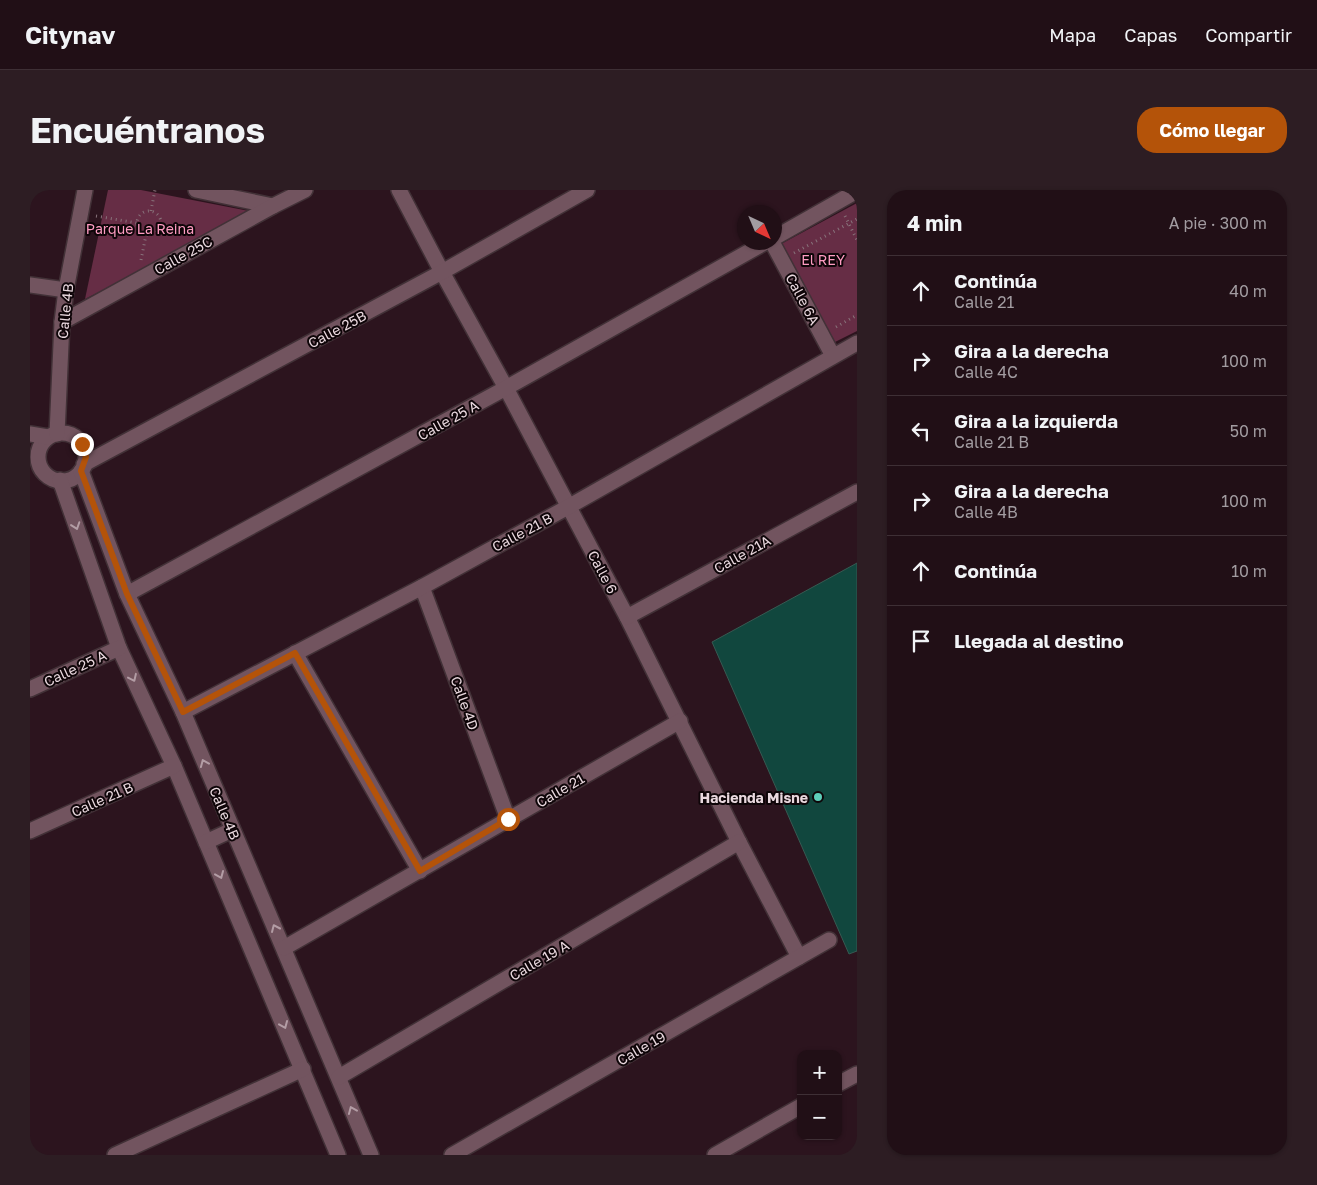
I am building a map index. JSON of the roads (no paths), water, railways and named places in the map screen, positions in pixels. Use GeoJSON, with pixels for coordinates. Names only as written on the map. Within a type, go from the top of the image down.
{"type":"FeatureCollection","features":[{"type":"Feature","properties":{"kind":"street","name":"Calle 4B"},"geometry":{"type":"LineString","coordinates":[[53,435],[66,290],[85,190]]}},
{"type":"Feature","properties":{"kind":"street"},"geometry":{"type":"LineString","coordinates":[[196,190],[273,206]]}},
{"type":"Feature","properties":{"kind":"street","name":"Calle 25C"},"geometry":{"type":"LineString","coordinates":[[62,322],[305,190]]}},
{"type":"Feature","properties":{"kind":"street","name":"Calle 6"},"geometry":{"type":"LineString","coordinates":[[399,190],[627,617],[739,842],[799,957]]}},
{"type":"Feature","properties":{"kind":"street","name":"Calle 25B"},"geometry":{"type":"LineString","coordinates":[[82,467],[442,272],[587,190]]}},
{"type":"Feature","properties":{"kind":"street"},"geometry":{"type":"LineString","coordinates":[[782,234],[847,197]]}},
{"type":"Feature","properties":{"kind":"street","name":"Calle 25 A"},"geometry":{"type":"LineString","coordinates":[[127,594],[506,388],[752,250]]}},
{"type":"Feature","properties":{"kind":"street","name":"Calle 6A"},"geometry":{"type":"LineString","coordinates":[[776,250],[833,356]]}},
{"type":"Feature","properties":{"kind":"street"},"geometry":{"type":"LineString","coordinates":[[30,285],[66,290]]}},
{"type":"Feature","properties":{"kind":"street","name":"Calle 21 B"},"geometry":{"type":"LineString","coordinates":[[183,712],[422,587],[568,507],[857,343]]}},
{"type":"Feature","properties":{"kind":"street"},"geometry":{"type":"LineString","coordinates":[[30,434],[71,435],[82,444],[86,457],[82,467],[75,476],[60,480],[53,479],[42,470],[34,456],[41,446],[53,435]]}},
{"type":"Feature","properties":{"kind":"street","name":"Calle 4B"},"geometry":{"type":"LineString","coordinates":[[82,467],[127,594],[183,712],[371,1155]]}},
{"type":"Feature","properties":{"kind":"street","name":"Calle 4B"},"geometry":{"type":"LineString","coordinates":[[60,480],[119,648],[174,766],[338,1155]]}},
{"type":"Feature","properties":{"kind":"street","name":"Calle 21A"},"geometry":{"type":"LineString","coordinates":[[627,617],[857,492]]}},
{"type":"Feature","properties":{"kind":"street","name":"Calle 4D"},"geometry":{"type":"LineString","coordinates":[[422,587],[508,819]]}},
{"type":"Feature","properties":{"kind":"street","name":"Calle 25 A"},"geometry":{"type":"LineString","coordinates":[[30,689],[119,648]]}},
{"type":"Feature","properties":{"kind":"street"},"geometry":{"type":"LineString","coordinates":[[295,653],[420,871]]}},
{"type":"Feature","properties":{"kind":"street","name":"Calle 21"},"geometry":{"type":"LineString","coordinates":[[284,948],[680,721]]}},
{"type":"Feature","properties":{"kind":"street","name":"Calle 21 B"},"geometry":{"type":"LineString","coordinates":[[30,832],[174,766]]}},
{"type":"Feature","properties":{"kind":"street"},"geometry":{"type":"LineString","coordinates":[[206,842],[232,830]]}},
{"type":"Feature","properties":{"kind":"street","name":"Calle 19 A"},"geometry":{"type":"LineString","coordinates":[[339,1077],[739,842]]}},
{"type":"Feature","properties":{"kind":"street","name":"Calle 19"},"geometry":{"type":"LineString","coordinates":[[452,1155],[829,940]]}},
{"type":"Feature","properties":{"kind":"street"},"geometry":{"type":"LineString","coordinates":[[115,1155],[303,1069]]}},
{"type":"Feature","properties":{"kind":"street"},"geometry":{"type":"LineString","coordinates":[[842,1082],[857,1074]]}},
{"type":"Feature","properties":{"kind":"street"},"geometry":{"type":"LineString","coordinates":[[715,1155],[797,1108]]}},
{"type":"Feature","properties":{"kind":"place","name":"Hacienda Misne"},"geometry":{"type":"Point","coordinates":[818,797]}},
{"type":"Feature","properties":{"kind":"park label","name":"Parque La Reina"},"geometry":{"type":"Point","coordinates":[140,228]}},
{"type":"Feature","properties":{"kind":"park label","name":"El REY"},"geometry":{"type":"Point","coordinates":[823,259]}}]}
